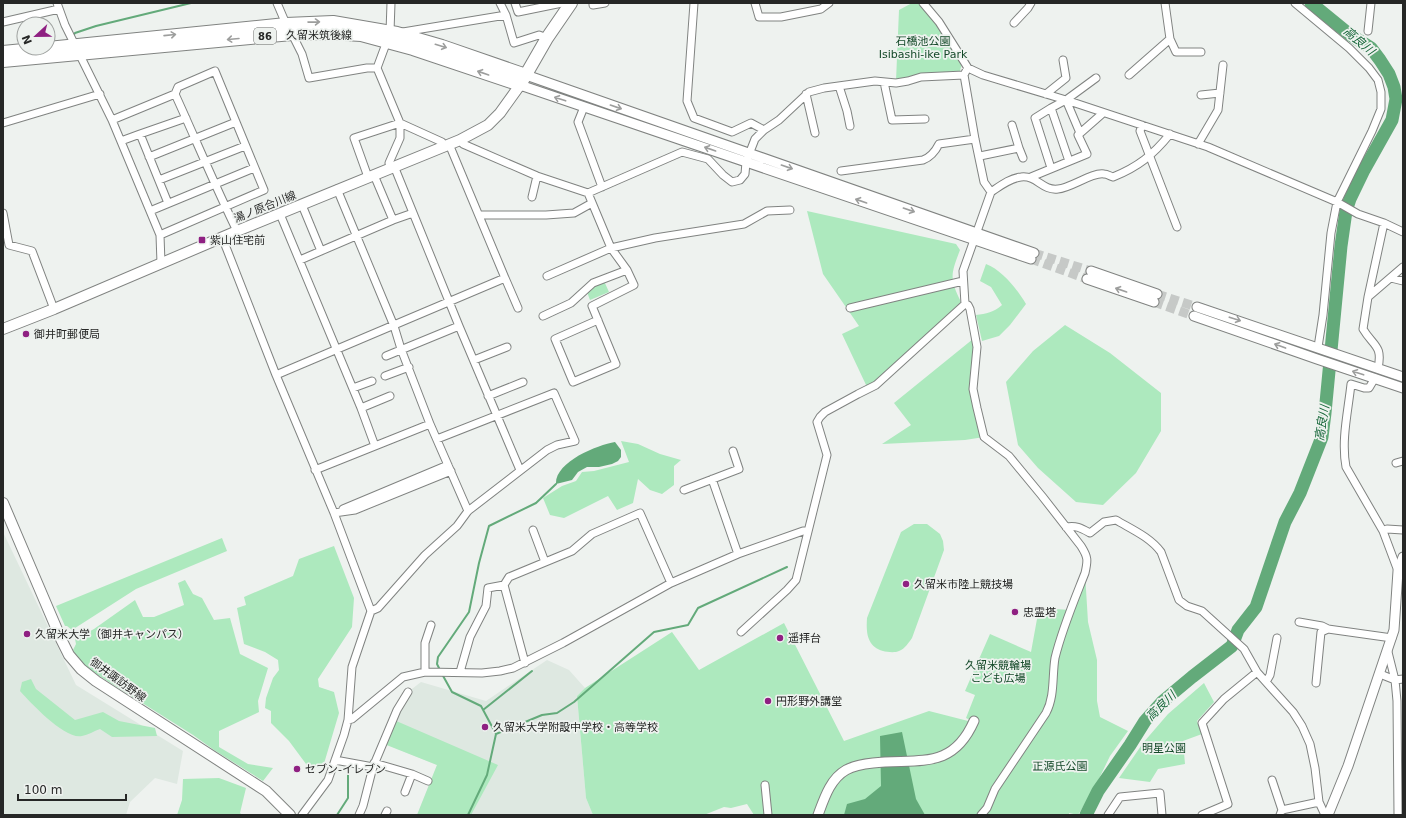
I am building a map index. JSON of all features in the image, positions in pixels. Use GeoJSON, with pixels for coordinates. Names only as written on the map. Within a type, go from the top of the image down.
{"type":"FeatureCollection","features":[{"type":"Feature","properties":{"kind":"main road"},"geometry":{"type":"LineString","coordinates":[[523,80],[566,4]]}},
{"type":"Feature","properties":{"kind":"main road","name":"久留米筑後線"},"geometry":{"type":"LineString","coordinates":[[3,61],[76,49],[289,29],[361,35],[392,35],[523,80]]}},
{"type":"Feature","properties":{"kind":"main road","name":"久留米筑後線"},"geometry":{"type":"LineString","coordinates":[[56,48],[76,49]]}},
{"type":"Feature","properties":{"kind":"main road"},"geometry":{"type":"LineString","coordinates":[[3,52],[16,51]]}},
{"type":"Feature","properties":{"kind":"main road","name":"湯ノ原合川線"},"geometry":{"type":"LineString","coordinates":[[3,329],[54,309],[161,262],[302,205],[337,189],[460,140],[488,125],[500,113],[523,80]]}},
{"type":"Feature","properties":{"kind":"main road","name":"御井諏訪野線"},"geometry":{"type":"LineString","coordinates":[[3,503],[61,639],[69,655],[81,669],[96,681],[266,792],[290,815]]}},
{"type":"Feature","properties":{"kind":"street"},"geometry":{"type":"LineString","coordinates":[[277,3],[302,54],[309,78],[367,68],[377,68]]}},
{"type":"Feature","properties":{"kind":"street"},"geometry":{"type":"LineString","coordinates":[[391,3],[392,35],[377,68],[400,123],[400,138],[389,163],[413,213],[448,302],[520,470]]}},
{"type":"Feature","properties":{"kind":"street"},"geometry":{"type":"LineString","coordinates":[[500,3],[506,16],[514,43],[539,35],[547,38]]}},
{"type":"Feature","properties":{"kind":"street"},"geometry":{"type":"LineString","coordinates":[[515,3],[518,12],[566,4]]}},
{"type":"Feature","properties":{"kind":"street"},"geometry":{"type":"LineString","coordinates":[[593,3],[605,3]]}},
{"type":"Feature","properties":{"kind":"street"},"geometry":{"type":"LineString","coordinates":[[694,3],[687,101],[694,118],[732,132],[751,123],[764,130]]}},
{"type":"Feature","properties":{"kind":"street"},"geometry":{"type":"LineString","coordinates":[[755,3],[759,17],[788,16],[821,9],[829,3]]}},
{"type":"Feature","properties":{"kind":"street"},"geometry":{"type":"LineString","coordinates":[[923,3],[939,22],[968,68],[984,75],[1066,100],[1198,144],[1337,202],[1354,210],[1358,214],[1384,223],[1403,232]]}},
{"type":"Feature","properties":{"kind":"street"},"geometry":{"type":"LineString","coordinates":[[1014,24],[1031,3]]}},
{"type":"Feature","properties":{"kind":"street"},"geometry":{"type":"LineString","coordinates":[[1165,3],[1170,39],[1176,52],[1202,52]]}},
{"type":"Feature","properties":{"kind":"street"},"geometry":{"type":"LineString","coordinates":[[1295,3],[1344,43],[1369,68],[1378,80],[1381,92],[1381,109],[1372,131],[1337,202],[1331,233],[1323,315],[1318,347]]}},
{"type":"Feature","properties":{"kind":"street"},"geometry":{"type":"LineString","coordinates":[[1368,30],[1371,3]]}},
{"type":"Feature","properties":{"kind":"street"},"geometry":{"type":"LineString","coordinates":[[3,22],[58,6],[76,49],[112,120],[160,234],[161,262]]}},
{"type":"Feature","properties":{"kind":"street"},"geometry":{"type":"LineString","coordinates":[[392,35],[506,16]]}},
{"type":"Feature","properties":{"kind":"street"},"geometry":{"type":"LineString","coordinates":[[1129,76],[1170,39]]}},
{"type":"Feature","properties":{"kind":"street"},"geometry":{"type":"LineString","coordinates":[[1046,94],[1066,78],[1063,60]]}},
{"type":"Feature","properties":{"kind":"street"},"geometry":{"type":"LineString","coordinates":[[1198,144],[1218,110],[1222,65]]}},
{"type":"Feature","properties":{"kind":"street"},"geometry":{"type":"LineString","coordinates":[[968,68],[964,75],[975,139],[980,156],[984,182],[992,192]]}},
{"type":"Feature","properties":{"kind":"street"},"geometry":{"type":"LineString","coordinates":[[112,120],[175,94],[178,87],[215,71],[264,190],[160,234]]}},
{"type":"Feature","properties":{"kind":"street"},"geometry":{"type":"LineString","coordinates":[[460,140],[463,144],[537,176],[588,193],[682,152],[708,159],[723,176],[732,182],[740,180],[745,174],[748,158],[755,139],[764,130],[780,120],[806,94],[824,88],[875,81],[896,83],[908,82],[921,77],[964,75]]}},
{"type":"Feature","properties":{"kind":"street"},"geometry":{"type":"LineString","coordinates":[[1051,168],[1035,118],[1066,100],[1096,78]]}},
{"type":"Feature","properties":{"kind":"street"},"geometry":{"type":"LineString","coordinates":[[523,80],[584,107],[748,158]]}},
{"type":"Feature","properties":{"kind":"street"},"geometry":{"type":"LineString","coordinates":[[523,80],[1033,256]]}},
{"type":"Feature","properties":{"kind":"street"},"geometry":{"type":"LineString","coordinates":[[884,82],[892,120],[925,119]]}},
{"type":"Feature","properties":{"kind":"street"},"geometry":{"type":"LineString","coordinates":[[839,86],[850,126]]}},
{"type":"Feature","properties":{"kind":"street"},"geometry":{"type":"LineString","coordinates":[[3,123],[100,94]]}},
{"type":"Feature","properties":{"kind":"street"},"geometry":{"type":"LineString","coordinates":[[175,94],[237,231]]}},
{"type":"Feature","properties":{"kind":"street"},"geometry":{"type":"LineString","coordinates":[[806,94],[815,133]]}},
{"type":"Feature","properties":{"kind":"street"},"geometry":{"type":"LineString","coordinates":[[1200,95],[1220,94]]}},
{"type":"Feature","properties":{"kind":"street"},"geometry":{"type":"LineString","coordinates":[[981,815],[995,789],[1050,705],[1055,660],[1059,641],[1088,562],[1086,554],[1081,546],[1009,456],[984,436],[976,408],[973,389],[977,347],[970,309],[968,305],[965,304],[963,272],[992,192],[1008,181],[1020,177],[1031,177],[1087,154],[1078,135],[1080,133],[1066,100]]}},
{"type":"Feature","properties":{"kind":"street"},"geometry":{"type":"LineString","coordinates":[[584,107],[578,122],[602,187]]}},
{"type":"Feature","properties":{"kind":"street"},"geometry":{"type":"LineString","coordinates":[[1051,108],[1069,161]]}},
{"type":"Feature","properties":{"kind":"street"},"geometry":{"type":"LineString","coordinates":[[1080,133],[1103,113]]}},
{"type":"Feature","properties":{"kind":"street"},"geometry":{"type":"LineString","coordinates":[[121,141],[186,118]]}},
{"type":"Feature","properties":{"kind":"street"},"geometry":{"type":"LineString","coordinates":[[150,157],[236,122]]}},
{"type":"Feature","properties":{"kind":"street"},"geometry":{"type":"LineString","coordinates":[[393,220],[354,138],[400,123],[447,145],[479,215],[518,308]]}},
{"type":"Feature","properties":{"kind":"street"},"geometry":{"type":"LineString","coordinates":[[1012,125],[1018,148],[1023,158]]}},
{"type":"Feature","properties":{"kind":"street"},"geometry":{"type":"LineString","coordinates":[[1142,125],[1140,131],[1177,227]]}},
{"type":"Feature","properties":{"kind":"street"},"geometry":{"type":"LineString","coordinates":[[140,134],[168,203]]}},
{"type":"Feature","properties":{"kind":"street"},"geometry":{"type":"LineString","coordinates":[[1031,177],[1046,188],[1052,190],[1060,189],[1097,175],[1105,174],[1113,177],[1130,170],[1149,156],[1160,147],[1170,134]]}},
{"type":"Feature","properties":{"kind":"street"},"geometry":{"type":"LineString","coordinates":[[841,171],[923,160],[927,159],[934,153],[939,144],[975,139]]}},
{"type":"Feature","properties":{"kind":"street"},"geometry":{"type":"LineString","coordinates":[[159,180],[245,146]]}},
{"type":"Feature","properties":{"kind":"street"},"geometry":{"type":"LineString","coordinates":[[980,156],[1018,148]]}},
{"type":"Feature","properties":{"kind":"street"},"geometry":{"type":"LineString","coordinates":[[150,211],[254,168]]}},
{"type":"Feature","properties":{"kind":"street"},"geometry":{"type":"LineString","coordinates":[[532,197],[537,176]]}},
{"type":"Feature","properties":{"kind":"street"},"geometry":{"type":"LineString","coordinates":[[337,189],[394,326],[401,349],[430,424],[468,511]]}},
{"type":"Feature","properties":{"kind":"street"},"geometry":{"type":"LineString","coordinates":[[588,193],[611,248],[627,270],[634,285],[592,306],[598,320],[616,364],[573,382],[555,339],[598,320]]}},
{"type":"Feature","properties":{"kind":"street"},"geometry":{"type":"LineString","coordinates":[[479,215],[546,215],[574,213],[592,203]]}},
{"type":"Feature","properties":{"kind":"street"},"geometry":{"type":"LineString","coordinates":[[302,205],[321,251]]}},
{"type":"Feature","properties":{"kind":"street"},"geometry":{"type":"LineString","coordinates":[[547,276],[611,248],[655,238],[744,224],[767,210],[790,210]]}},
{"type":"Feature","properties":{"kind":"street"},"geometry":{"type":"LineString","coordinates":[[3,213],[9,245],[32,251],[54,309]]}},
{"type":"Feature","properties":{"kind":"street"},"geometry":{"type":"LineString","coordinates":[[300,260],[393,220],[413,213]]}},
{"type":"Feature","properties":{"kind":"street"},"geometry":{"type":"LineString","coordinates":[[280,214],[353,388],[375,446]]}},
{"type":"Feature","properties":{"kind":"street"},"geometry":{"type":"LineString","coordinates":[[1378,368],[1380,355],[1379,349],[1363,329],[1368,297],[1384,223]]}},
{"type":"Feature","properties":{"kind":"street"},"geometry":{"type":"LineString","coordinates":[[222,237],[276,375],[334,513],[371,611],[352,667],[348,720],[335,760],[328,780],[302,815]]}},
{"type":"Feature","properties":{"kind":"street"},"geometry":{"type":"LineString","coordinates":[[1368,297],[1403,267]]}},
{"type":"Feature","properties":{"kind":"street"},"geometry":{"type":"LineString","coordinates":[[543,316],[571,303],[593,283],[627,270]]}},
{"type":"Feature","properties":{"kind":"street"},"geometry":{"type":"LineString","coordinates":[[1089,275],[1156,298]]}},
{"type":"Feature","properties":{"kind":"street"},"geometry":{"type":"LineString","coordinates":[[276,375],[505,278]]}},
{"type":"Feature","properties":{"kind":"street"},"geometry":{"type":"LineString","coordinates":[[1391,278],[1403,281]]}},
{"type":"Feature","properties":{"kind":"street"},"geometry":{"type":"LineString","coordinates":[[850,308],[963,281]]}},
{"type":"Feature","properties":{"kind":"street"},"geometry":{"type":"LineString","coordinates":[[741,632],[796,580],[827,455],[817,422],[820,417],[824,412],[876,386],[965,304]]}},
{"type":"Feature","properties":{"kind":"street"},"geometry":{"type":"LineString","coordinates":[[1403,377],[1318,347],[1196,311],[1317,359],[1403,388]]}},
{"type":"Feature","properties":{"kind":"street"},"geometry":{"type":"LineString","coordinates":[[386,356],[458,326]]}},
{"type":"Feature","properties":{"kind":"street"},"geometry":{"type":"LineString","coordinates":[[474,360],[507,346]]}},
{"type":"Feature","properties":{"kind":"street"},"geometry":{"type":"LineString","coordinates":[[384,376],[409,367]]}},
{"type":"Feature","properties":{"kind":"street"},"geometry":{"type":"LineString","coordinates":[[1328,815],[1348,766],[1388,652],[1394,630],[1400,589],[1398,571],[1383,531],[1346,467],[1344,448],[1351,384],[1369,388],[1375,378]]}},
{"type":"Feature","properties":{"kind":"street"},"geometry":{"type":"LineString","coordinates":[[353,388],[372,381]]}},
{"type":"Feature","properties":{"kind":"street"},"geometry":{"type":"LineString","coordinates":[[488,396],[523,382]]}},
{"type":"Feature","properties":{"kind":"street"},"geometry":{"type":"LineString","coordinates":[[371,611],[378,608],[425,555],[457,526],[468,511],[547,450],[557,445],[574,440],[554,393],[437,439]]}},
{"type":"Feature","properties":{"kind":"street"},"geometry":{"type":"LineString","coordinates":[[361,408],[390,396]]}},
{"type":"Feature","properties":{"kind":"street"},"geometry":{"type":"LineString","coordinates":[[315,470],[430,424]]}},
{"type":"Feature","properties":{"kind":"street"},"geometry":{"type":"LineString","coordinates":[[684,490],[739,469],[733,451]]}},
{"type":"Feature","properties":{"kind":"street"},"geometry":{"type":"LineString","coordinates":[[334,513],[449,468]]}},
{"type":"Feature","properties":{"kind":"street"},"geometry":{"type":"LineString","coordinates":[[712,479],[738,554]]}},
{"type":"Feature","properties":{"kind":"street"},"geometry":{"type":"LineString","coordinates":[[525,662],[504,585],[509,577],[572,551],[592,534],[640,514],[671,583]]}},
{"type":"Feature","properties":{"kind":"street"},"geometry":{"type":"LineString","coordinates":[[1066,527],[1074,525],[1090,533],[1104,522],[1116,520],[1157,546],[1179,600],[1187,606],[1202,610],[1244,649],[1257,672],[1293,712],[1302,726],[1310,744],[1319,802],[1325,815]]}},
{"type":"Feature","properties":{"kind":"street"},"geometry":{"type":"LineString","coordinates":[[1383,531],[1387,529],[1403,530]]}},
{"type":"Feature","properties":{"kind":"street"},"geometry":{"type":"LineString","coordinates":[[533,530],[545,562]]}},
{"type":"Feature","properties":{"kind":"street"},"geometry":{"type":"LineString","coordinates":[[348,720],[352,719],[403,677],[425,672],[482,673],[513,668],[563,643],[671,583],[738,554],[803,531],[807,531]]}},
{"type":"Feature","properties":{"kind":"street"},"geometry":{"type":"LineString","coordinates":[[1398,571],[1403,556]]}},
{"type":"Feature","properties":{"kind":"street"},"geometry":{"type":"LineString","coordinates":[[460,672],[470,636],[486,606],[488,588],[504,585]]}},
{"type":"Feature","properties":{"kind":"street"},"geometry":{"type":"LineString","coordinates":[[1299,622],[1322,626],[1328,629],[1392,638]]}},
{"type":"Feature","properties":{"kind":"street"},"geometry":{"type":"LineString","coordinates":[[425,672],[425,644],[431,625]]}},
{"type":"Feature","properties":{"kind":"street"},"geometry":{"type":"LineString","coordinates":[[1316,683],[1321,632],[1328,629]]}},
{"type":"Feature","properties":{"kind":"street"},"geometry":{"type":"LineString","coordinates":[[1266,682],[1270,675],[1278,638]]}},
{"type":"Feature","properties":{"kind":"street"},"geometry":{"type":"LineString","coordinates":[[1388,652],[1395,680],[1397,701],[1400,772],[1398,815]]}},
{"type":"Feature","properties":{"kind":"street"},"geometry":{"type":"LineString","coordinates":[[1202,815],[1228,804],[1202,722],[1224,699],[1257,672]]}},
{"type":"Feature","properties":{"kind":"street"},"geometry":{"type":"LineString","coordinates":[[1380,674],[1395,680],[1403,679]]}},
{"type":"Feature","properties":{"kind":"street"},"geometry":{"type":"LineString","coordinates":[[359,815],[364,806],[373,765],[397,710],[408,692]]}},
{"type":"Feature","properties":{"kind":"street"},"geometry":{"type":"LineString","coordinates":[[818,815],[824,797],[832,783],[846,770],[859,765],[879,762],[912,761],[932,759],[943,756],[953,751],[961,744],[970,731],[974,721]]}},
{"type":"Feature","properties":{"kind":"street"},"geometry":{"type":"LineString","coordinates":[[335,760],[373,765],[412,774],[428,781]]}},
{"type":"Feature","properties":{"kind":"street"},"geometry":{"type":"LineString","coordinates":[[405,792],[412,774]]}},
{"type":"Feature","properties":{"kind":"street"},"geometry":{"type":"LineString","coordinates":[[1272,780],[1281,813],[1319,802]]}},
{"type":"Feature","properties":{"kind":"street"},"geometry":{"type":"LineString","coordinates":[[765,784],[768,815]]}},
{"type":"Feature","properties":{"kind":"street"},"geometry":{"type":"LineString","coordinates":[[1108,815],[1120,797],[1160,793],[1162,815]]}},
{"type":"Feature","properties":{"kind":"shaded area"},"geometry":{"type":"Polygon","coordinates":[[[615,442],[621,450],[621,457],[618,461],[599,467],[587,467],[578,472],[572,480],[556,484],[562,469],[569,462],[588,451],[615,442]]]}},
{"type":"Feature","properties":{"kind":"shaded area","name":"久留米大学（御井キャンパス）"},"geometry":{"type":"Polygon","coordinates":[[[3,532],[76,685],[183,751],[177,784],[155,778],[130,802],[126,815],[3,815],[3,532]]]}},
{"type":"Feature","properties":{"kind":"shaded area","name":"久留米大学附設中学校・高等学校"},"geometry":{"type":"Polygon","coordinates":[[[547,660],[569,670],[585,688],[577,696],[586,798],[593,815],[417,815],[437,765],[383,743],[408,692],[421,682],[486,701],[547,660]]]}},
{"type":"Feature","properties":{"kind":"shaded area"},"geometry":{"type":"Polygon","coordinates":[[[902,732],[916,799],[925,815],[844,815],[847,804],[865,799],[881,786],[880,736],[902,732]]]}},
{"type":"Feature","properties":{"kind":"green space","name":"石橋池公園 Isibashi-ike Park"},"geometry":{"type":"Polygon","coordinates":[[[912,3],[919,3],[937,23],[962,63],[960,71],[922,74],[896,81],[899,10],[912,3]]]}},
{"type":"Feature","properties":{"kind":"green space"},"geometry":{"type":"Polygon","coordinates":[[[807,211],[956,244],[960,250],[953,271],[953,281],[961,302],[879,384],[867,387],[842,334],[859,326],[823,274],[807,211]]]}},
{"type":"Feature","properties":{"kind":"green space"},"geometry":{"type":"Polygon","coordinates":[[[986,264],[998,271],[1009,281],[1026,304],[1010,325],[999,336],[982,341],[976,315],[990,312],[1002,305],[991,287],[980,281],[986,264]]]}},
{"type":"Feature","properties":{"kind":"green space"},"geometry":{"type":"Polygon","coordinates":[[[604,281],[609,292],[590,300],[587,292],[593,285],[604,281]]]}},
{"type":"Feature","properties":{"kind":"green space"},"geometry":{"type":"Polygon","coordinates":[[[1065,325],[1110,353],[1161,393],[1161,431],[1136,473],[1103,505],[1076,502],[1038,468],[1018,445],[1006,382],[1033,351],[1065,325]]]}},
{"type":"Feature","properties":{"kind":"green space"},"geometry":{"type":"Polygon","coordinates":[[[973,339],[973,389],[984,437],[965,440],[882,444],[911,425],[894,403],[973,339]]]}},
{"type":"Feature","properties":{"kind":"green space"},"geometry":{"type":"Polygon","coordinates":[[[621,441],[638,444],[660,454],[681,460],[674,466],[674,485],[662,494],[650,490],[638,479],[633,503],[617,510],[608,496],[564,518],[550,515],[543,498],[562,486],[576,481],[582,472],[594,471],[629,462],[621,441]]]}},
{"type":"Feature","properties":{"kind":"green space","name":"久留米市陸上競技場"},"geometry":{"type":"Polygon","coordinates":[[[914,524],[927,524],[940,534],[943,541],[944,550],[912,638],[905,647],[899,651],[883,651],[874,646],[867,634],[867,618],[901,532],[914,524]]]}},
{"type":"Feature","properties":{"kind":"green space"},"geometry":{"type":"Polygon","coordinates":[[[222,538],[227,551],[136,589],[72,630],[65,626],[56,606],[222,538]]]}},
{"type":"Feature","properties":{"kind":"green space"},"geometry":{"type":"Polygon","coordinates":[[[334,546],[354,598],[352,627],[318,679],[319,687],[334,692],[339,713],[323,767],[309,768],[289,741],[271,723],[271,711],[265,708],[266,698],[273,678],[279,670],[278,660],[265,652],[244,644],[237,608],[246,605],[244,597],[293,576],[299,559],[334,546]]]}},
{"type":"Feature","properties":{"kind":"green space"},"geometry":{"type":"Polygon","coordinates":[[[1085,573],[1088,622],[1097,660],[1097,701],[1100,717],[1128,731],[1110,756],[1094,789],[1078,815],[1069,813],[1069,815],[754,815],[747,804],[731,808],[724,807],[704,815],[593,815],[586,798],[577,696],[585,688],[672,632],[699,670],[784,623],[844,741],[929,711],[976,723],[966,718],[975,695],[965,691],[990,634],[1031,652],[1039,608],[1071,610],[1085,573]]]}},
{"type":"Feature","properties":{"kind":"green space"},"geometry":{"type":"Polygon","coordinates":[[[185,580],[193,594],[202,598],[214,620],[230,618],[240,654],[268,668],[258,701],[259,712],[219,731],[219,747],[248,764],[273,768],[263,781],[90,670],[77,658],[73,650],[76,644],[75,639],[94,629],[135,600],[143,617],[154,617],[184,605],[178,583],[185,580]]]}},
{"type":"Feature","properties":{"kind":"green space"},"geometry":{"type":"Polygon","coordinates":[[[31,679],[36,689],[75,720],[103,712],[119,721],[155,728],[157,736],[112,737],[100,729],[86,735],[75,736],[58,727],[49,720],[20,691],[22,682],[31,679]]]}},
{"type":"Feature","properties":{"kind":"green space","name":"明星公園"},"geometry":{"type":"Polygon","coordinates":[[[1204,683],[1214,702],[1197,721],[1202,734],[1183,741],[1185,764],[1158,769],[1150,782],[1119,778],[1143,743],[1168,714],[1204,683]]]}},
{"type":"Feature","properties":{"kind":"green space"},"geometry":{"type":"Polygon","coordinates":[[[394,720],[498,765],[471,815],[417,815],[437,765],[384,744],[394,720]]]}},
{"type":"Feature","properties":{"kind":"green space"},"geometry":{"type":"Polygon","coordinates":[[[219,778],[246,788],[240,813],[242,815],[177,815],[182,800],[183,779],[219,778]]]}},
{"type":"Feature","properties":{"kind":"waterway"},"geometry":{"type":"LineString","coordinates":[[73,36],[75,33],[96,26],[191,3]]}},
{"type":"Feature","properties":{"kind":"waterway","name":"高良川"},"geometry":{"type":"LineString","coordinates":[[1086,815],[1098,791],[1145,721],[1162,702],[1232,646],[1238,630],[1256,607],[1285,522],[1300,493],[1322,437],[1341,246],[1346,211],[1364,170],[1392,120],[1396,99],[1394,87],[1389,74],[1371,48],[1349,34],[1311,3]]}},
{"type":"Feature","properties":{"kind":"waterway"},"geometry":{"type":"LineString","coordinates":[[440,670],[437,664],[438,657],[469,612],[479,563],[489,526],[536,503],[556,484]]}},
{"type":"Feature","properties":{"kind":"waterway"},"geometry":{"type":"LineString","coordinates":[[468,815],[487,775],[496,734],[542,715],[557,713],[574,702],[654,632],[688,625],[698,608],[787,567]]}},
{"type":"Feature","properties":{"kind":"waterway"},"geometry":{"type":"LineString","coordinates":[[483,710],[532,671]]}},
{"type":"Feature","properties":{"kind":"waterway"},"geometry":{"type":"LineString","coordinates":[[442,674],[452,692],[481,706],[496,734]]}},
{"type":"Feature","properties":{"kind":"waterway"},"geometry":{"type":"LineString","coordinates":[[337,815],[348,798],[348,767]]}},
{"type":"Feature","properties":{"kind":"tunnel"},"geometry":{"type":"LineString","coordinates":[[1034,253],[1091,271]]}},
{"type":"Feature","properties":{"kind":"tunnel"},"geometry":{"type":"LineString","coordinates":[[1031,259],[1087,279]]}},
{"type":"Feature","properties":{"kind":"tunnel"},"geometry":{"type":"LineString","coordinates":[[1157,294],[1197,307]]}},
{"type":"Feature","properties":{"kind":"tunnel"},"geometry":{"type":"LineString","coordinates":[[1154,302],[1194,316]]}},
{"type":"Feature","properties":{"kind":"place","name":"紫山住宅前"},"geometry":{"type":"Point","coordinates":[202,240]}},
{"type":"Feature","properties":{"kind":"place","name":"御井町郵便局"},"geometry":{"type":"Point","coordinates":[26,334]}},
{"type":"Feature","properties":{"kind":"place","name":"久留米市陸上競技場"},"geometry":{"type":"Point","coordinates":[906,584]}},
{"type":"Feature","properties":{"kind":"place","name":"忠霊塔"},"geometry":{"type":"Point","coordinates":[1015,612]}},
{"type":"Feature","properties":{"kind":"place","name":"久留米大学（御井キャンパス）"},"geometry":{"type":"Point","coordinates":[27,634]}},
{"type":"Feature","properties":{"kind":"place","name":"遥拝台"},"geometry":{"type":"Point","coordinates":[780,638]}},
{"type":"Feature","properties":{"kind":"place","name":"円形野外講堂"},"geometry":{"type":"Point","coordinates":[768,701]}},
{"type":"Feature","properties":{"kind":"place","name":"久留米大学附設中学校・高等学校"},"geometry":{"type":"Point","coordinates":[485,727]}},
{"type":"Feature","properties":{"kind":"place","name":"セブン-イレブン"},"geometry":{"type":"Point","coordinates":[297,769]}},
{"type":"Feature","properties":{"kind":"park label","name":"久留米競輪場 こども広場"},"geometry":{"type":"Point","coordinates":[998,671]}},
{"type":"Feature","properties":{"kind":"park label","name":"正源氏公園"},"geometry":{"type":"Point","coordinates":[1060,766]}}]}
